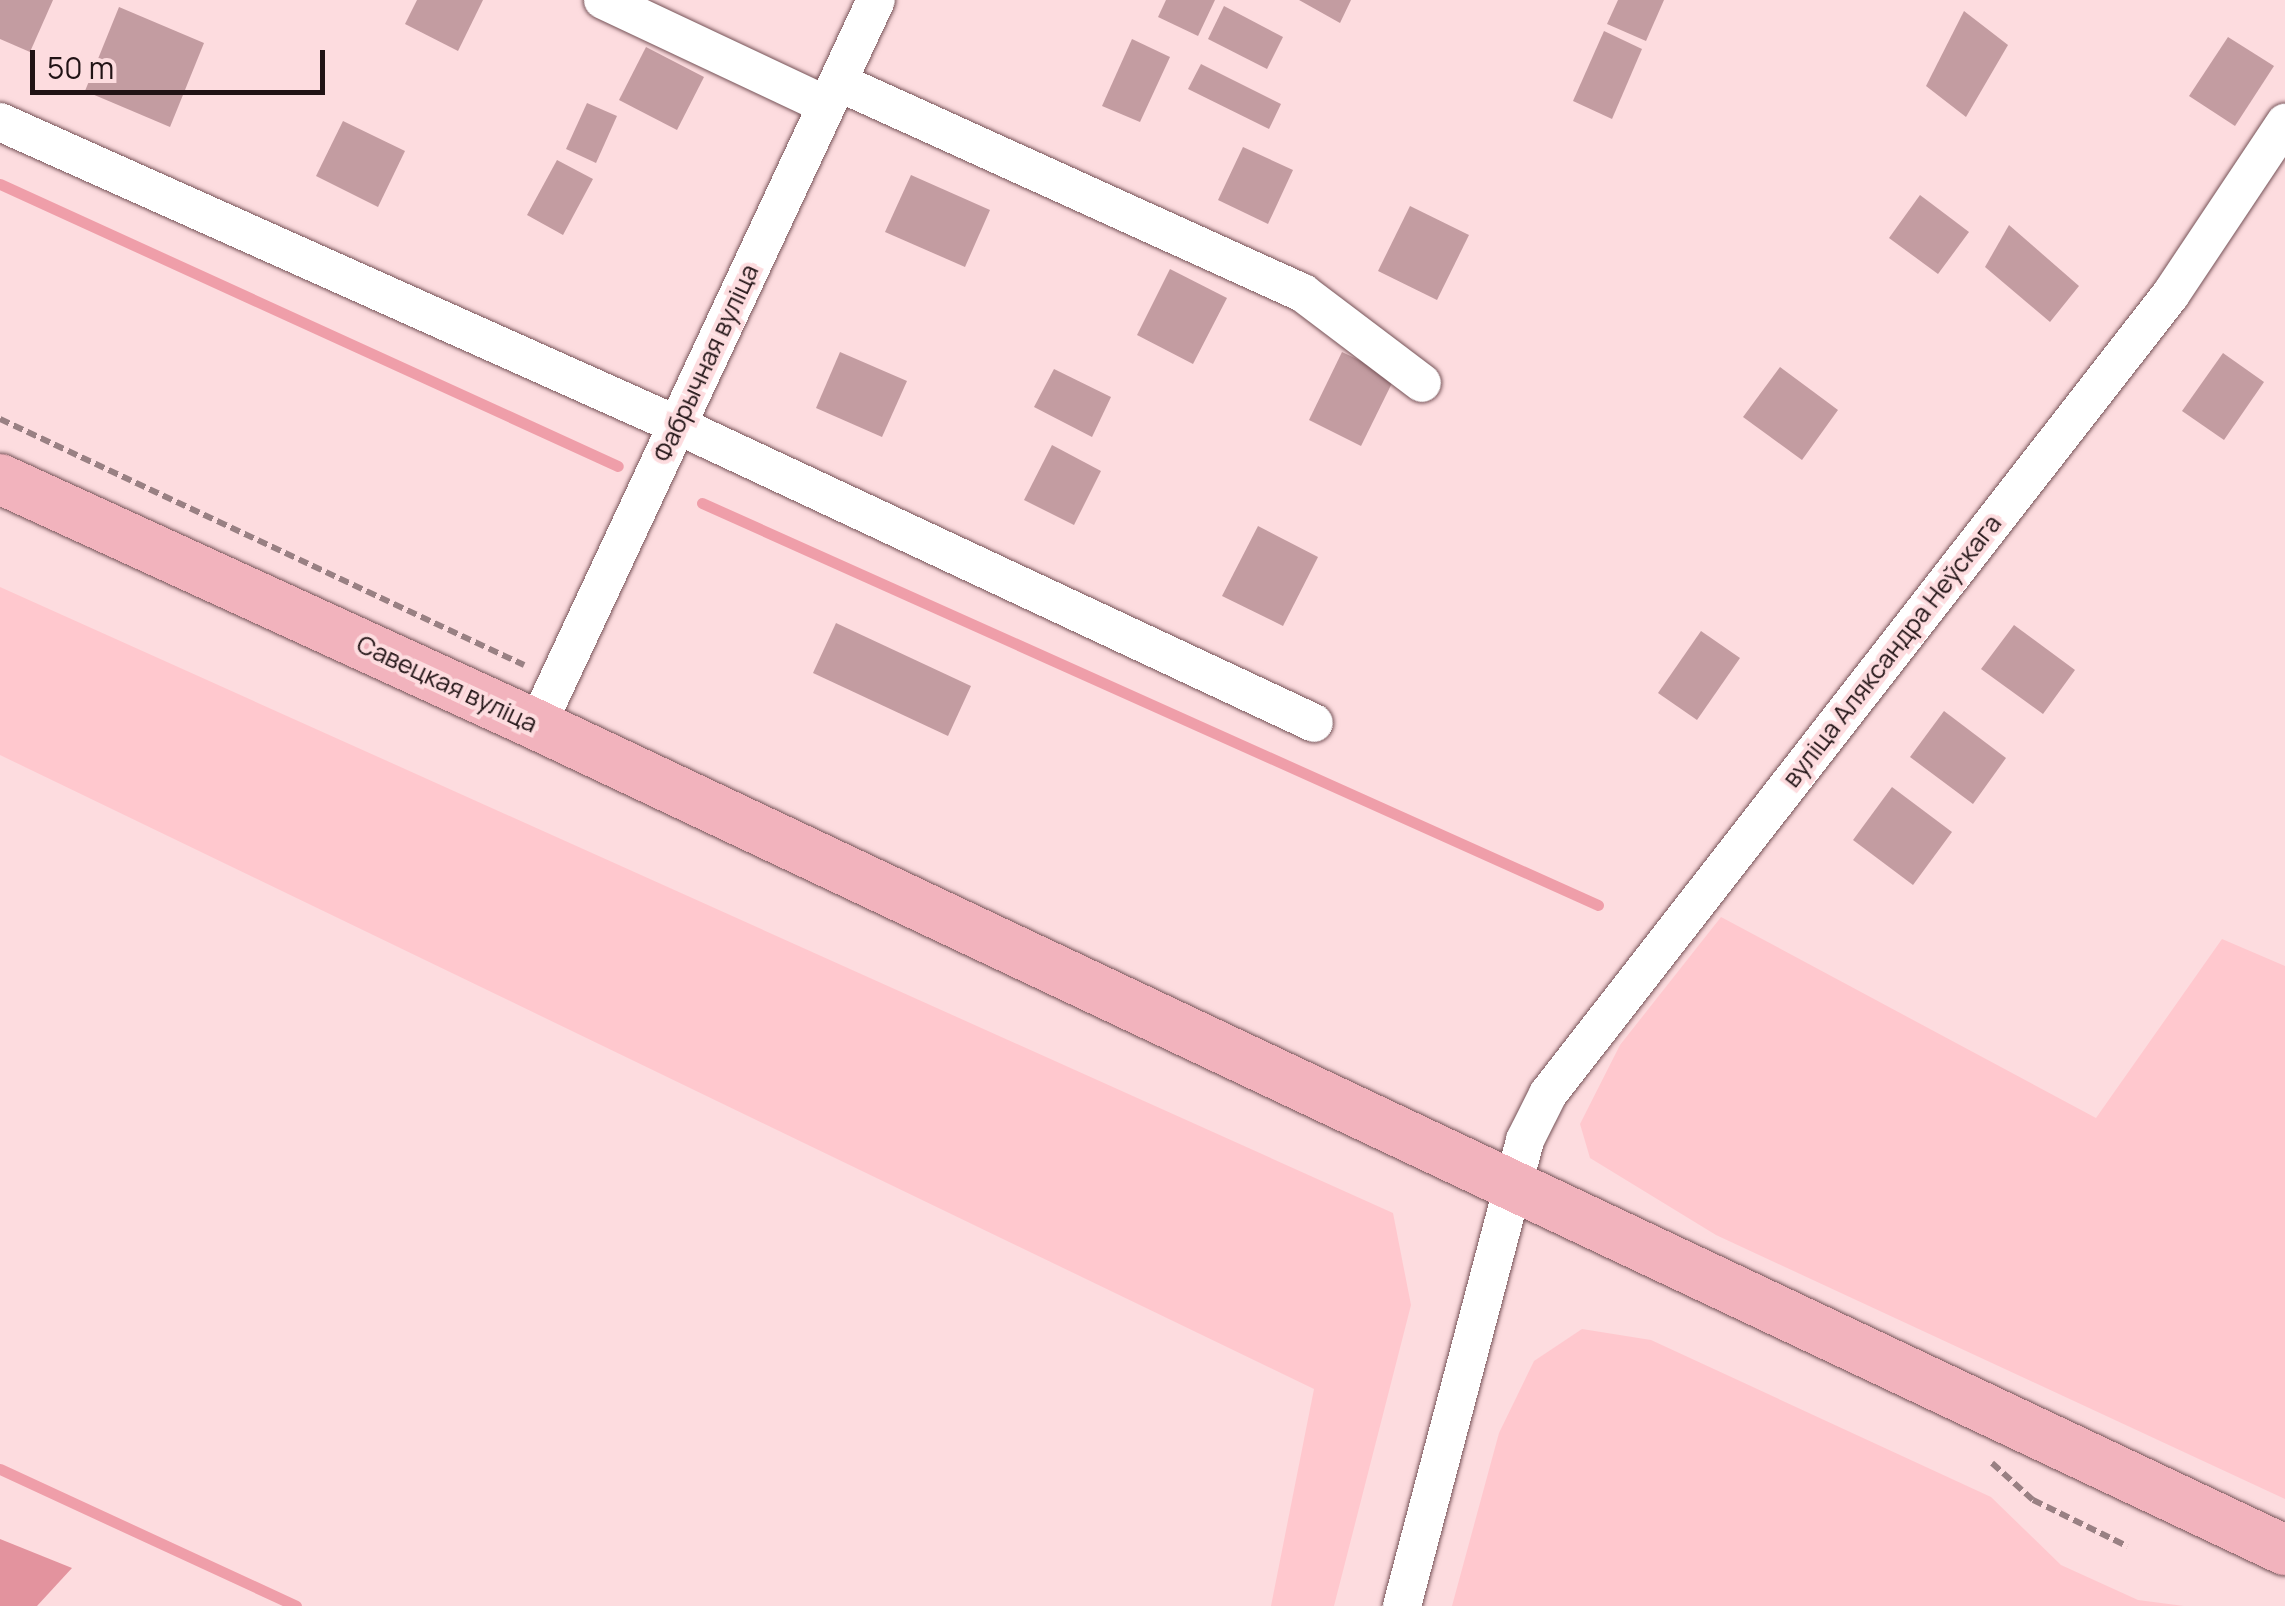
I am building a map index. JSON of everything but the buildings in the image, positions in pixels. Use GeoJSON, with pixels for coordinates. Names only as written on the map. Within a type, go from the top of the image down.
{"type":"FeatureCollection","features":[{"type":"Feature","properties":{"kind":"main road","name":"Савецкая вуліца"},"geometry":{"type":"LineString","coordinates":[[0,479],[1518,1185],[2285,1550]]}},
{"type":"Feature","properties":{"kind":"street"},"geometry":{"type":"LineString","coordinates":[[603,0],[1303,293],[1422,383]]}},
{"type":"Feature","properties":{"kind":"street","name":"Фабрычная вуліца"},"geometry":{"type":"LineString","coordinates":[[536,725],[876,0]]}},
{"type":"Feature","properties":{"kind":"street"},"geometry":{"type":"LineString","coordinates":[[0,122],[677,424],[1314,723]]}},
{"type":"Feature","properties":{"kind":"street","name":"вуліца Аляксандра Неўскага"},"geometry":{"type":"LineString","coordinates":[[1402,1606],[1518,1185],[1525,1140],[1548,1094],[2159,310],[2285,123]]}},
{"type":"Feature","properties":{"kind":"shaded area"},"geometry":{"type":"Polygon","coordinates":[[[0,587],[1393,1213],[1411,1305],[1334,1606],[1271,1606],[1314,1389],[0,755],[0,587]]]}},
{"type":"Feature","properties":{"kind":"shaded area"},"geometry":{"type":"Polygon","coordinates":[[[1721,917],[2096,1118],[2222,939],[2285,966],[2285,1499],[1716,1235],[1590,1158],[1580,1124],[1620,1045],[1721,917]]]}},
{"type":"Feature","properties":{"kind":"shaded area"},"geometry":{"type":"Polygon","coordinates":[[[1582,1329],[1651,1340],[1991,1497],[2061,1565],[2138,1600],[2184,1606],[1452,1606],[1499,1433],[1534,1361],[1582,1329]]]}},
{"type":"Feature","properties":{"kind":"shaded area"},"geometry":{"type":"Polygon","coordinates":[[[0,1539],[72,1568],[37,1606],[0,1606],[0,1539]]]}},
{"type":"Feature","properties":{"kind":"waterway"},"geometry":{"type":"LineString","coordinates":[[0,184],[618,466]]}},
{"type":"Feature","properties":{"kind":"waterway"},"geometry":{"type":"LineString","coordinates":[[702,503],[1598,905]]}},
{"type":"Feature","properties":{"kind":"waterway"},"geometry":{"type":"LineString","coordinates":[[0,1469],[296,1606]]}}]}
